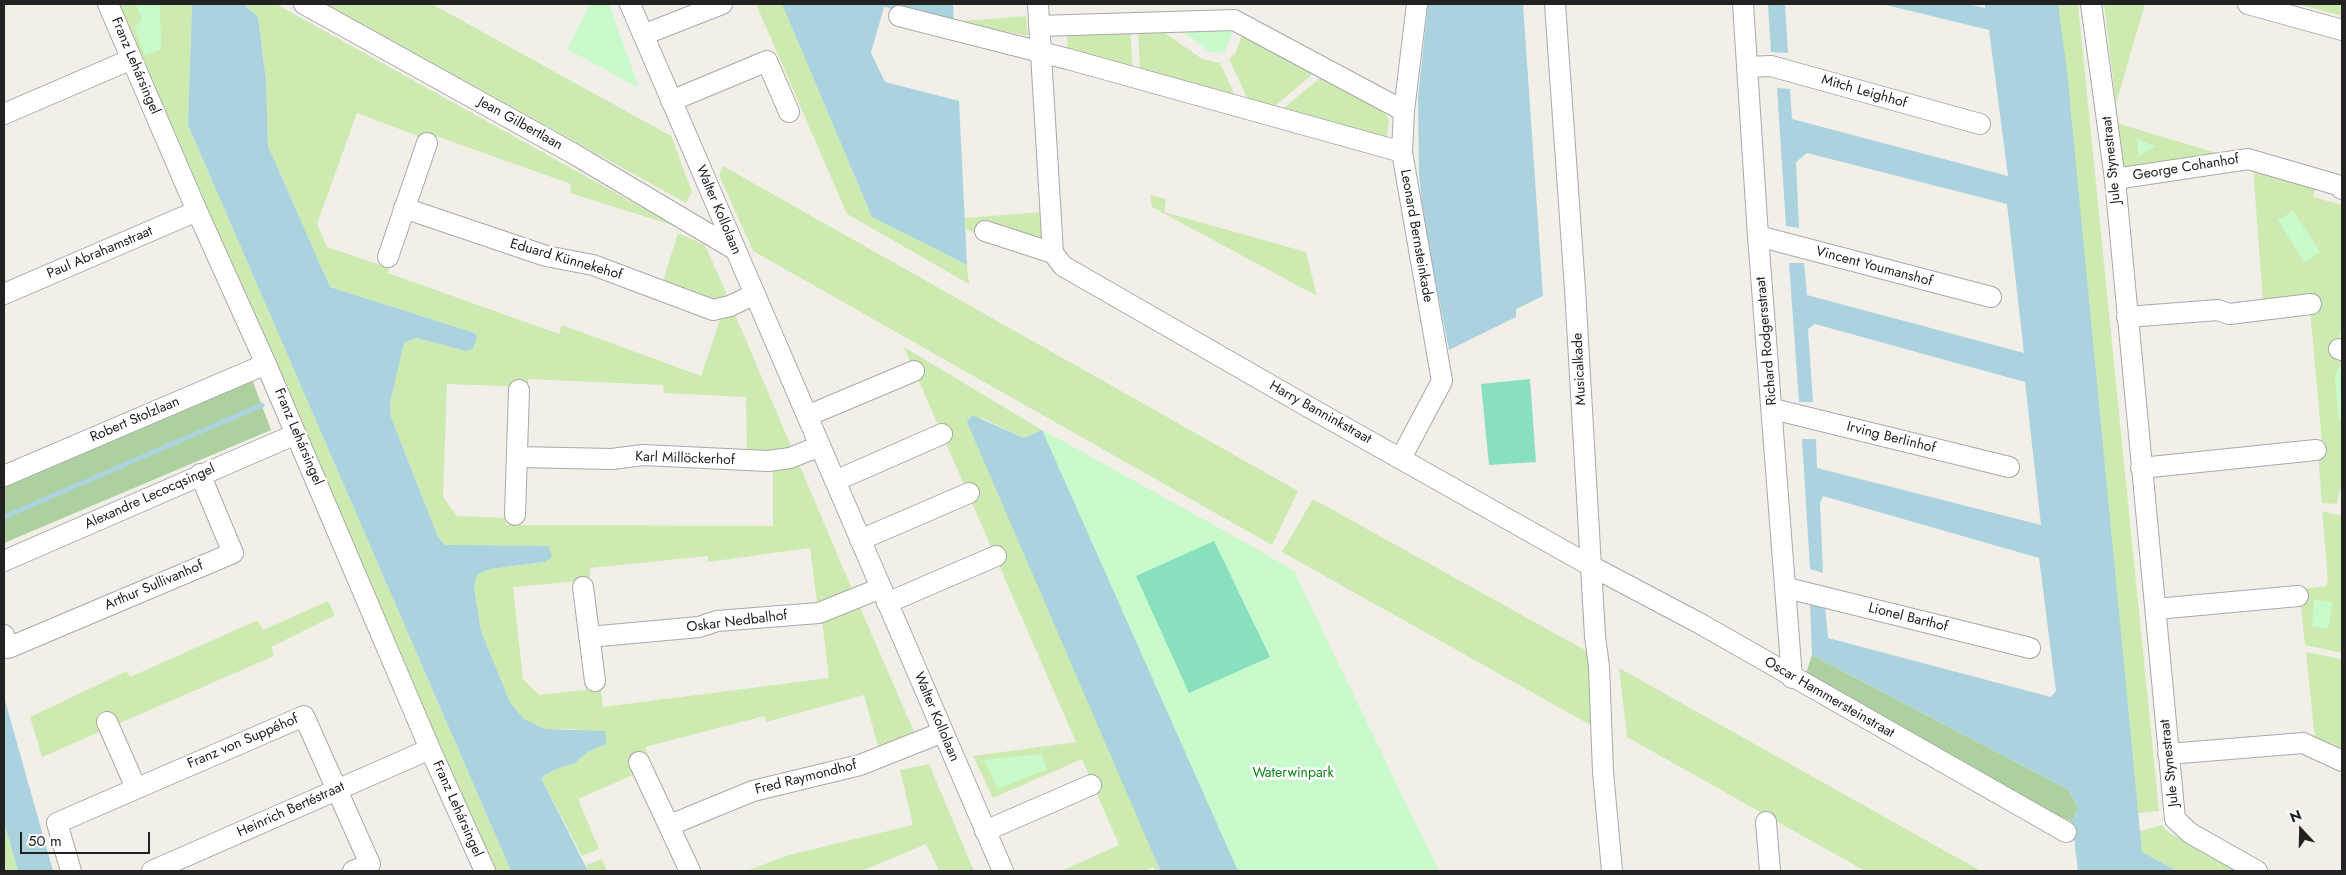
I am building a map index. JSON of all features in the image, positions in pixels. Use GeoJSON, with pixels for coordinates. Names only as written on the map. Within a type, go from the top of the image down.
{"type":"FeatureCollection","features":[{"type":"Feature","properties":{"kind":"street","name":"Franz Lehársingel"},"geometry":{"type":"LineString","coordinates":[[108,4],[197,211],[266,364],[430,749],[485,871]]}},
{"type":"Feature","properties":{"kind":"street","name":"Jean Gilbertlaan"},"geometry":{"type":"LineString","coordinates":[[304,4],[574,154],[734,249]]}},
{"type":"Feature","properties":{"kind":"street","name":"Walter Kollolaan"},"geometry":{"type":"LineString","coordinates":[[630,4],[1003,871]]}},
{"type":"Feature","properties":{"kind":"street"},"geometry":{"type":"LineString","coordinates":[[644,35],[722,4]]}},
{"type":"Feature","properties":{"kind":"street"},"geometry":{"type":"LineString","coordinates":[[1038,4],[1053,253]]}},
{"type":"Feature","properties":{"kind":"street","name":"Leonard Bernsteinkade"},"geometry":{"type":"LineString","coordinates":[[1401,458],[1442,381],[1402,152],[1404,111],[1417,4]]}},
{"type":"Feature","properties":{"kind":"street","name":"Musicalkade"},"geometry":{"type":"LineString","coordinates":[[1555,4],[1575,289],[1603,772],[1612,871]]}},
{"type":"Feature","properties":{"kind":"street","name":"Richard Rodgersstraat"},"geometry":{"type":"LineString","coordinates":[[1743,4],[1758,236],[1787,588],[1792,678]]}},
{"type":"Feature","properties":{"kind":"street","name":"Jule Stynestraat"},"geometry":{"type":"LineString","coordinates":[[2091,4],[2115,179],[2168,754],[2176,819],[2190,833],[2257,871]]}},
{"type":"Feature","properties":{"kind":"street"},"geometry":{"type":"LineString","coordinates":[[2248,4],[2342,30]]}},
{"type":"Feature","properties":{"kind":"street"},"geometry":{"type":"LineString","coordinates":[[899,16],[1402,152]]}},
{"type":"Feature","properties":{"kind":"street"},"geometry":{"type":"LineString","coordinates":[[1040,26],[1234,20],[1404,111]]}},
{"type":"Feature","properties":{"kind":"street"},"geometry":{"type":"LineString","coordinates":[[4,114],[132,59]]}},
{"type":"Feature","properties":{"kind":"street"},"geometry":{"type":"LineString","coordinates":[[672,101],[767,61],[789,112]]}},
{"type":"Feature","properties":{"kind":"street","name":"Mitch Leighhof"},"geometry":{"type":"LineString","coordinates":[[1748,67],[1771,66],[1980,124]]}},
{"type":"Feature","properties":{"kind":"street"},"geometry":{"type":"LineString","coordinates":[[388,257],[427,143]]}},
{"type":"Feature","properties":{"kind":"street","name":"George Cohanhof"},"geometry":{"type":"LineString","coordinates":[[2115,179],[2248,159],[2342,185]]}},
{"type":"Feature","properties":{"kind":"street","name":"Eduard Künnekehof"},"geometry":{"type":"LineString","coordinates":[[404,208],[546,256],[593,265],[713,310],[730,306],[755,294]]}},
{"type":"Feature","properties":{"kind":"street","name":"Paul Abrahamstraat"},"geometry":{"type":"LineString","coordinates":[[4,294],[197,211]]}},
{"type":"Feature","properties":{"kind":"street","name":"Harry Banninkstraat"},"geometry":{"type":"LineString","coordinates":[[985,231],[1053,253],[1063,266],[1591,566]]}},
{"type":"Feature","properties":{"kind":"street","name":"Vincent Youmanshof"},"geometry":{"type":"LineString","coordinates":[[1758,236],[1991,297]]}},
{"type":"Feature","properties":{"kind":"street"},"geometry":{"type":"LineString","coordinates":[[2127,317],[2218,310],[2229,314],[2311,304]]}},
{"type":"Feature","properties":{"kind":"street","name":"Robert Stolzlaan"},"geometry":{"type":"LineString","coordinates":[[4,476],[266,364]]}},
{"type":"Feature","properties":{"kind":"street"},"geometry":{"type":"LineString","coordinates":[[807,416],[914,371]]}},
{"type":"Feature","properties":{"kind":"street"},"geometry":{"type":"LineString","coordinates":[[515,515],[519,390]]}},
{"type":"Feature","properties":{"kind":"street","name":"Irving Berlinhof"},"geometry":{"type":"LineString","coordinates":[[1773,409],[2009,467]]}},
{"type":"Feature","properties":{"kind":"street","name":"Alexandre Lecocqsingel"},"geometry":{"type":"LineString","coordinates":[[4,561],[200,474],[296,434]]}},
{"type":"Feature","properties":{"kind":"street"},"geometry":{"type":"LineString","coordinates":[[835,481],[942,434]]}},
{"type":"Feature","properties":{"kind":"street","name":"Karl Millöckerhof"},"geometry":{"type":"LineString","coordinates":[[517,457],[612,459],[643,455],[768,462],[790,458],[820,446]]}},
{"type":"Feature","properties":{"kind":"street"},"geometry":{"type":"LineString","coordinates":[[2141,468],[2316,450]]}},
{"type":"Feature","properties":{"kind":"street","name":"Arthur Sullivanhof"},"geometry":{"type":"LineString","coordinates":[[4,635],[8,648],[233,553],[200,474]]}},
{"type":"Feature","properties":{"kind":"street"},"geometry":{"type":"LineString","coordinates":[[860,540],[969,493]]}},
{"type":"Feature","properties":{"kind":"street"},"geometry":{"type":"LineString","coordinates":[[884,596],[996,556]]}},
{"type":"Feature","properties":{"kind":"street","name":"Oscar Hammersteinstraat"},"geometry":{"type":"LineString","coordinates":[[1591,566],[1699,623],[1792,678],[2066,832]]}},
{"type":"Feature","properties":{"kind":"street"},"geometry":{"type":"LineString","coordinates":[[583,587],[594,681]]}},
{"type":"Feature","properties":{"kind":"street","name":"Lionel Barthof"},"geometry":{"type":"LineString","coordinates":[[1787,588],[2030,648]]}},
{"type":"Feature","properties":{"kind":"street","name":"Oskar Nedbalhof"},"geometry":{"type":"LineString","coordinates":[[589,637],[699,627],[717,621],[819,613],[884,596]]}},
{"type":"Feature","properties":{"kind":"street"},"geometry":{"type":"LineString","coordinates":[[2156,609],[2298,596]]}},
{"type":"Feature","properties":{"kind":"street","name":"Franz von Suppéhof"},"geometry":{"type":"LineString","coordinates":[[70,871],[57,823],[304,716],[337,790]]}},
{"type":"Feature","properties":{"kind":"street"},"geometry":{"type":"LineString","coordinates":[[107,722],[136,788]]}},
{"type":"Feature","properties":{"kind":"street","name":"Fred Raymondhof"},"geometry":{"type":"LineString","coordinates":[[670,825],[753,791],[860,765],[943,732]]}},
{"type":"Feature","properties":{"kind":"street"},"geometry":{"type":"LineString","coordinates":[[2168,754],[2303,743],[2342,761]]}},
{"type":"Feature","properties":{"kind":"street","name":"Heinrich Bertéstraat"},"geometry":{"type":"LineString","coordinates":[[152,871],[430,749]]}},
{"type":"Feature","properties":{"kind":"street"},"geometry":{"type":"LineString","coordinates":[[639,762],[690,871]]}},
{"type":"Feature","properties":{"kind":"street"},"geometry":{"type":"LineString","coordinates":[[985,831],[1091,786]]}},
{"type":"Feature","properties":{"kind":"street"},"geometry":{"type":"LineString","coordinates":[[337,790],[370,864],[354,871]]}},
{"type":"Feature","properties":{"kind":"street"},"geometry":{"type":"LineString","coordinates":[[1766,822],[1770,871]]}},
{"type":"Feature","properties":{"kind":"green space"},"geometry":{"type":"Polygon","coordinates":[[[116,4],[192,4],[188,125],[511,871],[492,871],[116,4]]]}},
{"type":"Feature","properties":{"kind":"green space"},"geometry":{"type":"Polygon","coordinates":[[[136,4],[160,4],[161,49],[145,55],[135,28],[142,19],[136,4]]]}},
{"type":"Feature","properties":{"kind":"green space"},"geometry":{"type":"Polygon","coordinates":[[[243,4],[276,4],[675,226],[570,193],[571,184],[436,136],[434,142],[357,113],[317,224],[327,247],[389,268],[388,273],[559,334],[562,325],[701,376],[721,317],[734,312],[791,446],[774,453],[747,452],[746,397],[664,393],[663,385],[528,379],[528,387],[447,384],[443,497],[457,516],[506,518],[506,525],[773,526],[773,471],[799,464],[852,589],[817,603],[810,548],[708,562],[708,556],[590,568],[590,580],[513,587],[523,679],[539,695],[601,688],[603,707],[829,678],[822,621],[859,605],[915,734],[879,750],[864,695],[766,722],[764,716],[645,747],[651,767],[578,799],[599,849],[582,856],[541,778],[554,770],[575,763],[588,752],[606,744],[576,729],[544,729],[524,719],[510,702],[481,631],[474,587],[477,575],[490,569],[544,562],[445,545],[438,537],[391,417],[390,403],[404,343],[416,338],[466,351],[477,337],[475,333],[330,287],[268,146],[266,80],[258,17],[243,4]]]}},
{"type":"Feature","properties":{"kind":"green space"},"geometry":{"type":"Polygon","coordinates":[[[326,4],[432,4],[671,136],[692,192],[686,203],[326,4]]]}},
{"type":"Feature","properties":{"kind":"green space"},"geometry":{"type":"Polygon","coordinates":[[[590,4],[609,4],[639,88],[567,49],[590,4]]]}},
{"type":"Feature","properties":{"kind":"green space"},"geometry":{"type":"Polygon","coordinates":[[[756,4],[782,4],[872,217],[967,265],[969,284],[847,214],[756,4]]]}},
{"type":"Feature","properties":{"kind":"green space"},"geometry":{"type":"Polygon","coordinates":[[[2057,4],[2078,4],[2159,811],[2138,813],[2057,4]]]}},
{"type":"Feature","properties":{"kind":"green space"},"geometry":{"type":"Polygon","coordinates":[[[2104,4],[2145,4],[2116,104],[2104,4]]]}},
{"type":"Feature","properties":{"kind":"green space"},"geometry":{"type":"Polygon","coordinates":[[[2298,4],[2342,4],[2342,16],[2298,4]]]}},
{"type":"Feature","properties":{"kind":"green space"},"geometry":{"type":"Polygon","coordinates":[[[1026,16],[1028,36],[954,21],[977,20],[1026,16]]]}},
{"type":"Feature","properties":{"kind":"green space"},"geometry":{"type":"Polygon","coordinates":[[[1175,26],[1234,29],[1225,51],[1218,53],[1210,52],[1175,26]]]}},
{"type":"Feature","properties":{"kind":"green space"},"geometry":{"type":"Polygon","coordinates":[[[1130,27],[1133,74],[1068,54],[1067,30],[1130,27]]]}},
{"type":"Feature","properties":{"kind":"green space"},"geometry":{"type":"Polygon","coordinates":[[[1138,27],[1158,28],[1202,59],[1220,63],[1238,102],[1140,75],[1138,27]]]}},
{"type":"Feature","properties":{"kind":"green space"},"geometry":{"type":"Polygon","coordinates":[[[1243,32],[1315,72],[1269,111],[1250,104],[1229,59],[1235,54],[1243,32]]]}},
{"type":"Feature","properties":{"kind":"green space"},"geometry":{"type":"Polygon","coordinates":[[[1321,77],[1379,107],[1389,119],[1386,142],[1279,112],[1321,77]]]}},
{"type":"Feature","properties":{"kind":"green space"},"geometry":{"type":"Polygon","coordinates":[[[2116,123],[2230,157],[2122,169],[2116,123]]]}},
{"type":"Feature","properties":{"kind":"green space"},"geometry":{"type":"Polygon","coordinates":[[[2137,139],[2156,146],[2138,157],[2137,139]]]}},
{"type":"Feature","properties":{"kind":"green space"},"geometry":{"type":"Polygon","coordinates":[[[723,166],[1298,491],[1272,545],[753,251],[719,175],[723,166]]]}},
{"type":"Feature","properties":{"kind":"green space"},"geometry":{"type":"Polygon","coordinates":[[[2253,168],[2317,184],[2313,197],[2342,205],[2342,325],[2338,346],[2342,357],[2342,483],[2337,504],[2322,503],[2317,444],[2322,443],[2309,298],[2263,302],[2253,168]]]}},
{"type":"Feature","properties":{"kind":"green space"},"geometry":{"type":"Polygon","coordinates":[[[1150,195],[1166,199],[1164,212],[1306,252],[1317,296],[1152,207],[1150,195]]]}},
{"type":"Feature","properties":{"kind":"green space"},"geometry":{"type":"Polygon","coordinates":[[[2293,211],[2320,252],[2304,262],[2278,220],[2293,211]]]}},
{"type":"Feature","properties":{"kind":"green space"},"geometry":{"type":"Polygon","coordinates":[[[1041,212],[1043,244],[997,244],[966,229],[965,218],[1041,212]]]}},
{"type":"Feature","properties":{"kind":"green space"},"geometry":{"type":"Polygon","coordinates":[[[678,233],[705,245],[728,297],[714,301],[663,281],[678,233]]]}},
{"type":"Feature","properties":{"kind":"green space"},"geometry":{"type":"Polygon","coordinates":[[[904,347],[1042,430],[1024,438],[980,417],[1160,870],[1163,871],[1155,871],[1153,867],[1144,871],[1061,871],[1119,845],[1082,759],[993,798],[973,756],[1076,742],[904,347]]]}},
{"type":"Feature","properties":{"kind":"green space"},"geometry":{"type":"Polygon","coordinates":[[[2342,365],[2342,418],[2338,417],[2335,376],[2342,365]]]}},
{"type":"Feature","properties":{"kind":"green space"},"geometry":{"type":"Polygon","coordinates":[[[250,374],[271,430],[4,543],[4,478],[250,374]]]}},
{"type":"Feature","properties":{"kind":"green space"},"geometry":{"type":"Polygon","coordinates":[[[1530,379],[1536,462],[1489,465],[1481,384],[1530,379]]]}},
{"type":"Feature","properties":{"kind":"green space"},"geometry":{"type":"Polygon","coordinates":[[[1042,430],[1269,556],[1170,714],[1042,430]]]}},
{"type":"Feature","properties":{"kind":"green space","name":"Waterwinpark"},"geometry":{"type":"Polygon","coordinates":[[[1042,430],[1297,572],[1295,574],[1439,871],[1238,871],[1042,430]]]}},
{"type":"Feature","properties":{"kind":"green space"},"geometry":{"type":"Polygon","coordinates":[[[1313,499],[1590,653],[1592,726],[1282,552],[1313,499]]]}},
{"type":"Feature","properties":{"kind":"green space"},"geometry":{"type":"Polygon","coordinates":[[[2322,511],[2342,516],[2342,653],[2305,645],[2300,596],[2303,589],[2326,586],[2328,580],[2322,511]]]}},
{"type":"Feature","properties":{"kind":"green space"},"geometry":{"type":"Polygon","coordinates":[[[1214,541],[1270,657],[1189,693],[1136,576],[1214,541]]]}},
{"type":"Feature","properties":{"kind":"green space"},"geometry":{"type":"Polygon","coordinates":[[[2314,600],[2333,602],[2328,629],[2312,626],[2314,600]]]}},
{"type":"Feature","properties":{"kind":"green space"},"geometry":{"type":"Polygon","coordinates":[[[328,601],[335,615],[271,647],[274,656],[42,757],[30,717],[127,671],[130,677],[258,620],[263,630],[328,601]]]}},
{"type":"Feature","properties":{"kind":"green space"},"geometry":{"type":"Polygon","coordinates":[[[2306,652],[2342,659],[2342,755],[2315,740],[2306,652]]]}},
{"type":"Feature","properties":{"kind":"green space"},"geometry":{"type":"Polygon","coordinates":[[[1812,655],[2069,790],[2078,808],[2072,822],[2046,810],[1805,676],[1812,655]]]}},
{"type":"Feature","properties":{"kind":"green space"},"geometry":{"type":"Polygon","coordinates":[[[1619,668],[1981,871],[1865,871],[1627,737],[1619,668]]]}},
{"type":"Feature","properties":{"kind":"green space"},"geometry":{"type":"Polygon","coordinates":[[[1041,754],[1047,769],[998,789],[984,760],[1041,754]]]}},
{"type":"Feature","properties":{"kind":"green space"},"geometry":{"type":"Polygon","coordinates":[[[929,764],[974,871],[939,871],[926,844],[862,871],[746,871],[789,855],[913,825],[900,770],[929,764]]]}},
{"type":"Feature","properties":{"kind":"green space"},"geometry":{"type":"Polygon","coordinates":[[[4,822],[18,871],[4,871],[4,822]]]}},
{"type":"Feature","properties":{"kind":"green space"},"geometry":{"type":"Polygon","coordinates":[[[2162,825],[2168,832],[2237,871],[2177,871],[2142,852],[2140,831],[2162,825]]]}},
{"type":"Feature","properties":{"kind":"green space"},"geometry":{"type":"Polygon","coordinates":[[[602,859],[607,871],[588,871],[586,865],[602,859]]]}},
{"type":"Feature","properties":{"kind":"water"},"geometry":{"type":"Polygon","coordinates":[[[192,4],[243,4],[258,17],[266,80],[268,146],[330,287],[475,333],[477,337],[473,349],[466,351],[416,338],[404,343],[390,403],[391,417],[438,537],[445,545],[549,546],[552,557],[544,562],[490,569],[477,575],[474,587],[481,631],[510,702],[524,719],[544,729],[605,731],[606,744],[588,752],[575,763],[554,770],[541,778],[588,871],[511,871],[188,125],[192,4]]]}},
{"type":"Feature","properties":{"kind":"water"},"geometry":{"type":"Polygon","coordinates":[[[782,4],[953,4],[954,21],[884,7],[871,53],[885,82],[959,101],[967,265],[872,217],[782,4]]]}},
{"type":"Feature","properties":{"kind":"water"},"geometry":{"type":"Polygon","coordinates":[[[1428,4],[1523,4],[1543,296],[1516,309],[1516,317],[1449,350],[1425,227],[1419,176],[1418,97],[1428,4]]]}},
{"type":"Feature","properties":{"kind":"water"},"geometry":{"type":"Polygon","coordinates":[[[1768,4],[1785,4],[1788,53],[1771,52],[1768,4]]]}},
{"type":"Feature","properties":{"kind":"water"},"geometry":{"type":"Polygon","coordinates":[[[1882,4],[1968,4],[1985,8],[1985,4],[2058,4],[2067,71],[2142,852],[2177,871],[2078,871],[2072,822],[2078,808],[2069,790],[1812,655],[1810,603],[1825,606],[1828,638],[2051,697],[2056,691],[2039,558],[1823,496],[1820,503],[1823,573],[1810,569],[1802,439],[1816,439],[1817,468],[2041,525],[2025,382],[1815,324],[1808,329],[1813,402],[1799,402],[1789,263],[1804,263],[1807,295],[2024,353],[2007,204],[1807,153],[1796,162],[1799,228],[1786,226],[1777,88],[1790,89],[1792,119],[2008,176],[1989,30],[1882,4]]]}},
{"type":"Feature","properties":{"kind":"water"},"geometry":{"type":"Polygon","coordinates":[[[972,415],[1024,438],[1042,430],[1238,871],[1160,870],[967,422],[972,415]]]}},
{"type":"Feature","properties":{"kind":"water"},"geometry":{"type":"Polygon","coordinates":[[[4,697],[53,871],[18,871],[4,822],[4,697]]]}},
{"type":"Feature","properties":{"kind":"waterway"},"geometry":{"type":"LineString","coordinates":[[4,517],[262,405]]}}]}
